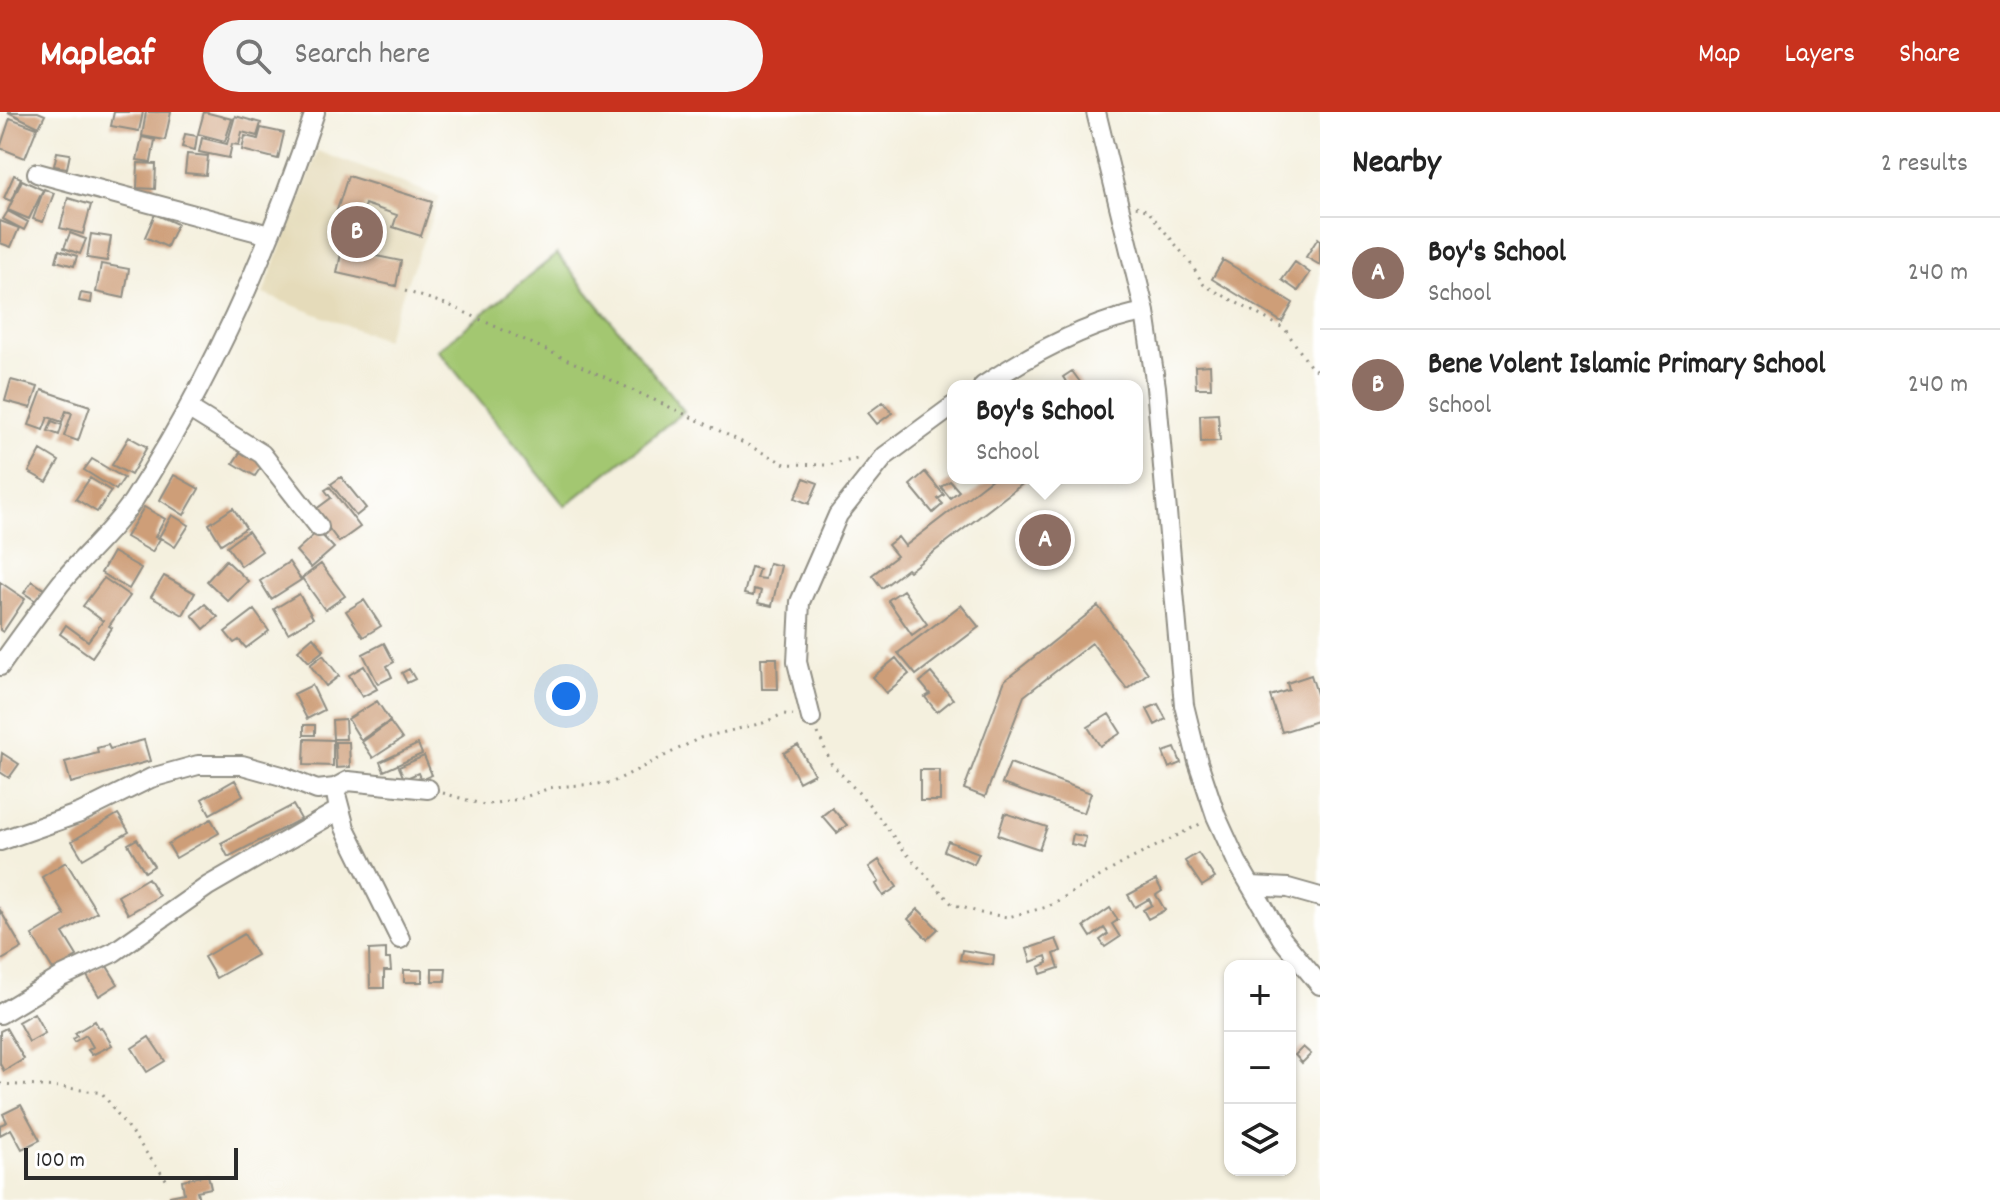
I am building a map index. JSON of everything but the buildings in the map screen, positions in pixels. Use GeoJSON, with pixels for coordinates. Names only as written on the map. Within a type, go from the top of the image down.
{"type":"FeatureCollection","features":[{"type":"Feature","properties":{"kind":"street"},"geometry":{"type":"LineString","coordinates":[[0,666],[61,583],[131,504],[188,408],[231,324],[269,235],[315,112]]}},
{"type":"Feature","properties":{"kind":"street"},"geometry":{"type":"LineString","coordinates":[[1096,112],[1145,312],[1156,387],[1184,705],[1216,816],[1237,862],[1282,939],[1320,985]]}},
{"type":"Feature","properties":{"kind":"street"},"geometry":{"type":"LineString","coordinates":[[37,173],[269,235]]}},
{"type":"Feature","properties":{"kind":"street"},"geometry":{"type":"LineString","coordinates":[[992,380],[1096,325],[1145,312]]}},
{"type":"Feature","properties":{"kind":"street"},"geometry":{"type":"LineString","coordinates":[[188,408],[262,454],[319,527]]}},
{"type":"Feature","properties":{"kind":"street"},"geometry":{"type":"LineString","coordinates":[[811,718],[797,662],[800,602],[838,515],[885,456],[947,410]]}},
{"type":"Feature","properties":{"kind":"street"},"geometry":{"type":"LineString","coordinates":[[0,841],[80,813],[151,778],[198,765],[242,765],[317,790],[335,788],[348,781],[428,789]]}},
{"type":"Feature","properties":{"kind":"street"},"geometry":{"type":"LineString","coordinates":[[335,788],[345,828],[400,939]]}},
{"type":"Feature","properties":{"kind":"street"},"geometry":{"type":"LineString","coordinates":[[0,1014],[61,977],[114,952],[208,886],[339,810],[335,788]]}},
{"type":"Feature","properties":{"kind":"street"},"geometry":{"type":"LineString","coordinates":[[1252,886],[1288,888],[1316,898],[1320,910]]}},
{"type":"Feature","properties":{"kind":"path"},"geometry":{"type":"LineString","coordinates":[[1120,208],[1137,206],[1148,211],[1189,261],[1204,285],[1285,329],[1310,366],[1320,373]]}},
{"type":"Feature","properties":{"kind":"path"},"geometry":{"type":"LineString","coordinates":[[405,291],[449,305],[785,464],[828,465],[885,456]]}},
{"type":"Feature","properties":{"kind":"path"},"geometry":{"type":"LineString","coordinates":[[428,789],[484,805],[519,799],[553,787],[611,783],[700,738],[763,723],[783,714],[811,718],[831,763],[952,904],[1008,917],[1047,907],[1125,862],[1216,816]]}},
{"type":"Feature","properties":{"kind":"path"},"geometry":{"type":"LineString","coordinates":[[1,1084],[102,1093],[168,1182]]}},
{"type":"Feature","properties":{"kind":"shaded area"},"geometry":{"type":"Polygon","coordinates":[[[318,151],[440,197],[385,340],[263,294],[318,151]]]}},
{"type":"Feature","properties":{"kind":"green space"},"geometry":{"type":"Polygon","coordinates":[[[557,254],[684,411],[565,506],[438,350],[557,254]]]}},
{"type":"Feature","properties":{"kind":"place","name":"Bene Volent Islamic Primary School"},"geometry":{"type":"Point","coordinates":[357,232]}},
{"type":"Feature","properties":{"kind":"place","name":"Boy's School"},"geometry":{"type":"Point","coordinates":[1045,540]}}]}
